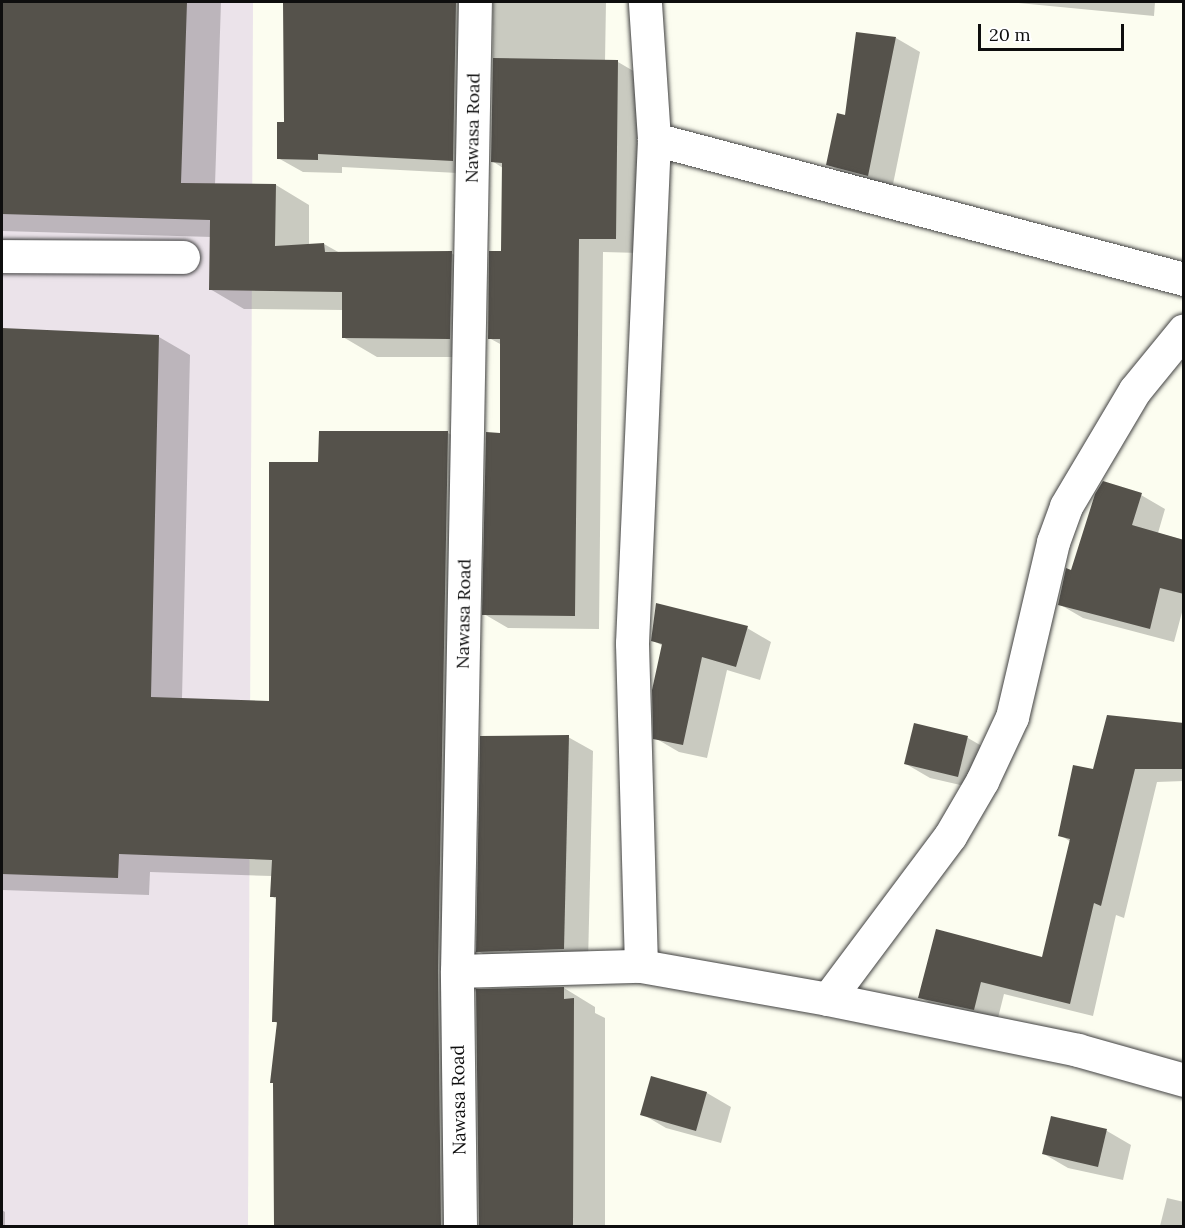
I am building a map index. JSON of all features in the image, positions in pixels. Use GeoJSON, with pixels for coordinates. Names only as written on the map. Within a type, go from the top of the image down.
{"type":"FeatureCollection","features":[{"type":"Feature","properties":{"kind":"street","name":"Nawasa Road"},"geometry":{"type":"LineString","coordinates":[[460,1227],[457,971],[475,2]]}},
{"type":"Feature","properties":{"kind":"street"},"geometry":{"type":"LineString","coordinates":[[641,966],[632,644],[654,139],[645,2]]}},
{"type":"Feature","properties":{"kind":"street"},"geometry":{"type":"LineString","coordinates":[[654,139],[1184,279]]}},
{"type":"Feature","properties":{"kind":"street"},"geometry":{"type":"LineString","coordinates":[[2,256],[183,257]]}},
{"type":"Feature","properties":{"kind":"street"},"geometry":{"type":"LineString","coordinates":[[828,999],[950,836],[982,781],[1012,717],[1053,542],[1066,506],[1135,390],[1184,330]]}},
{"type":"Feature","properties":{"kind":"street"},"geometry":{"type":"LineString","coordinates":[[457,971],[641,966],[828,999],[1078,1050],[1184,1080]]}},
{"type":"Feature","properties":{"kind":"shaded area"},"geometry":{"type":"Polygon","coordinates":[[[2,2],[253,2],[248,1226],[2,1226],[2,2]]]}},
{"type":"Feature","properties":{"kind":"building"},"geometry":{"type":"Polygon","coordinates":[[[2,2],[187,2],[181,183],[276,184],[275,246],[324,243],[325,252],[452,251],[450,339],[342,338],[342,292],[209,290],[210,220],[2,214],[2,2]]]}},
{"type":"Feature","properties":{"kind":"building"},"geometry":{"type":"Polygon","coordinates":[[[283,2],[456,2],[453,161],[318,154],[318,160],[277,159],[277,122],[284,122],[283,2]]]}},
{"type":"Feature","properties":{"kind":"building"},"geometry":{"type":"Polygon","coordinates":[[[856,32],[896,37],[868,176],[826,165],[837,113],[845,115],[856,32]]]}},
{"type":"Feature","properties":{"kind":"building"},"geometry":{"type":"Polygon","coordinates":[[[493,58],[618,60],[616,239],[579,239],[575,616],[482,615],[486,432],[500,433],[500,339],[488,339],[489,251],[501,251],[502,163],[491,162],[493,58]]]}},
{"type":"Feature","properties":{"kind":"building"},"geometry":{"type":"Polygon","coordinates":[[[2,328],[159,335],[151,697],[269,701],[269,462],[318,462],[319,431],[448,431],[438,971],[441,1227],[274,1227],[273,1083],[270,1083],[277,1022],[272,1022],[276,897],[270,897],[272,860],[119,854],[118,878],[2,874],[2,328]]]}},
{"type":"Feature","properties":{"kind":"building"},"geometry":{"type":"Polygon","coordinates":[[[1103,481],[1142,493],[1132,525],[1184,540],[1184,594],[1160,588],[1150,629],[1058,605],[1066,568],[1071,570],[1095,494],[1103,481]]]}},
{"type":"Feature","properties":{"kind":"building"},"geometry":{"type":"Polygon","coordinates":[[[656,603],[748,626],[736,667],[702,657],[683,745],[653,739],[652,690],[662,644],[651,641],[656,603]]]}},
{"type":"Feature","properties":{"kind":"building"},"geometry":{"type":"Polygon","coordinates":[[[1107,715],[1184,723],[1184,769],[1135,769],[1101,906],[1094,903],[1070,1004],[981,982],[974,1010],[918,998],[936,929],[1042,957],[1070,839],[1058,836],[1073,765],[1093,769],[1107,715]]]}},
{"type":"Feature","properties":{"kind":"building"},"geometry":{"type":"Polygon","coordinates":[[[914,723],[968,736],[958,777],[904,764],[914,723]]]}},
{"type":"Feature","properties":{"kind":"building"},"geometry":{"type":"Polygon","coordinates":[[[569,735],[564,949],[476,952],[480,736],[569,735]]]}},
{"type":"Feature","properties":{"kind":"building"},"geometry":{"type":"Polygon","coordinates":[[[564,987],[564,999],[574,998],[573,1227],[479,1227],[476,989],[564,987]]]}},
{"type":"Feature","properties":{"kind":"building"},"geometry":{"type":"Polygon","coordinates":[[[651,1076],[707,1092],[696,1131],[640,1115],[651,1076]]]}},
{"type":"Feature","properties":{"kind":"building"},"geometry":{"type":"Polygon","coordinates":[[[1051,1116],[1107,1129],[1098,1167],[1042,1154],[1051,1116]]]}}]}
